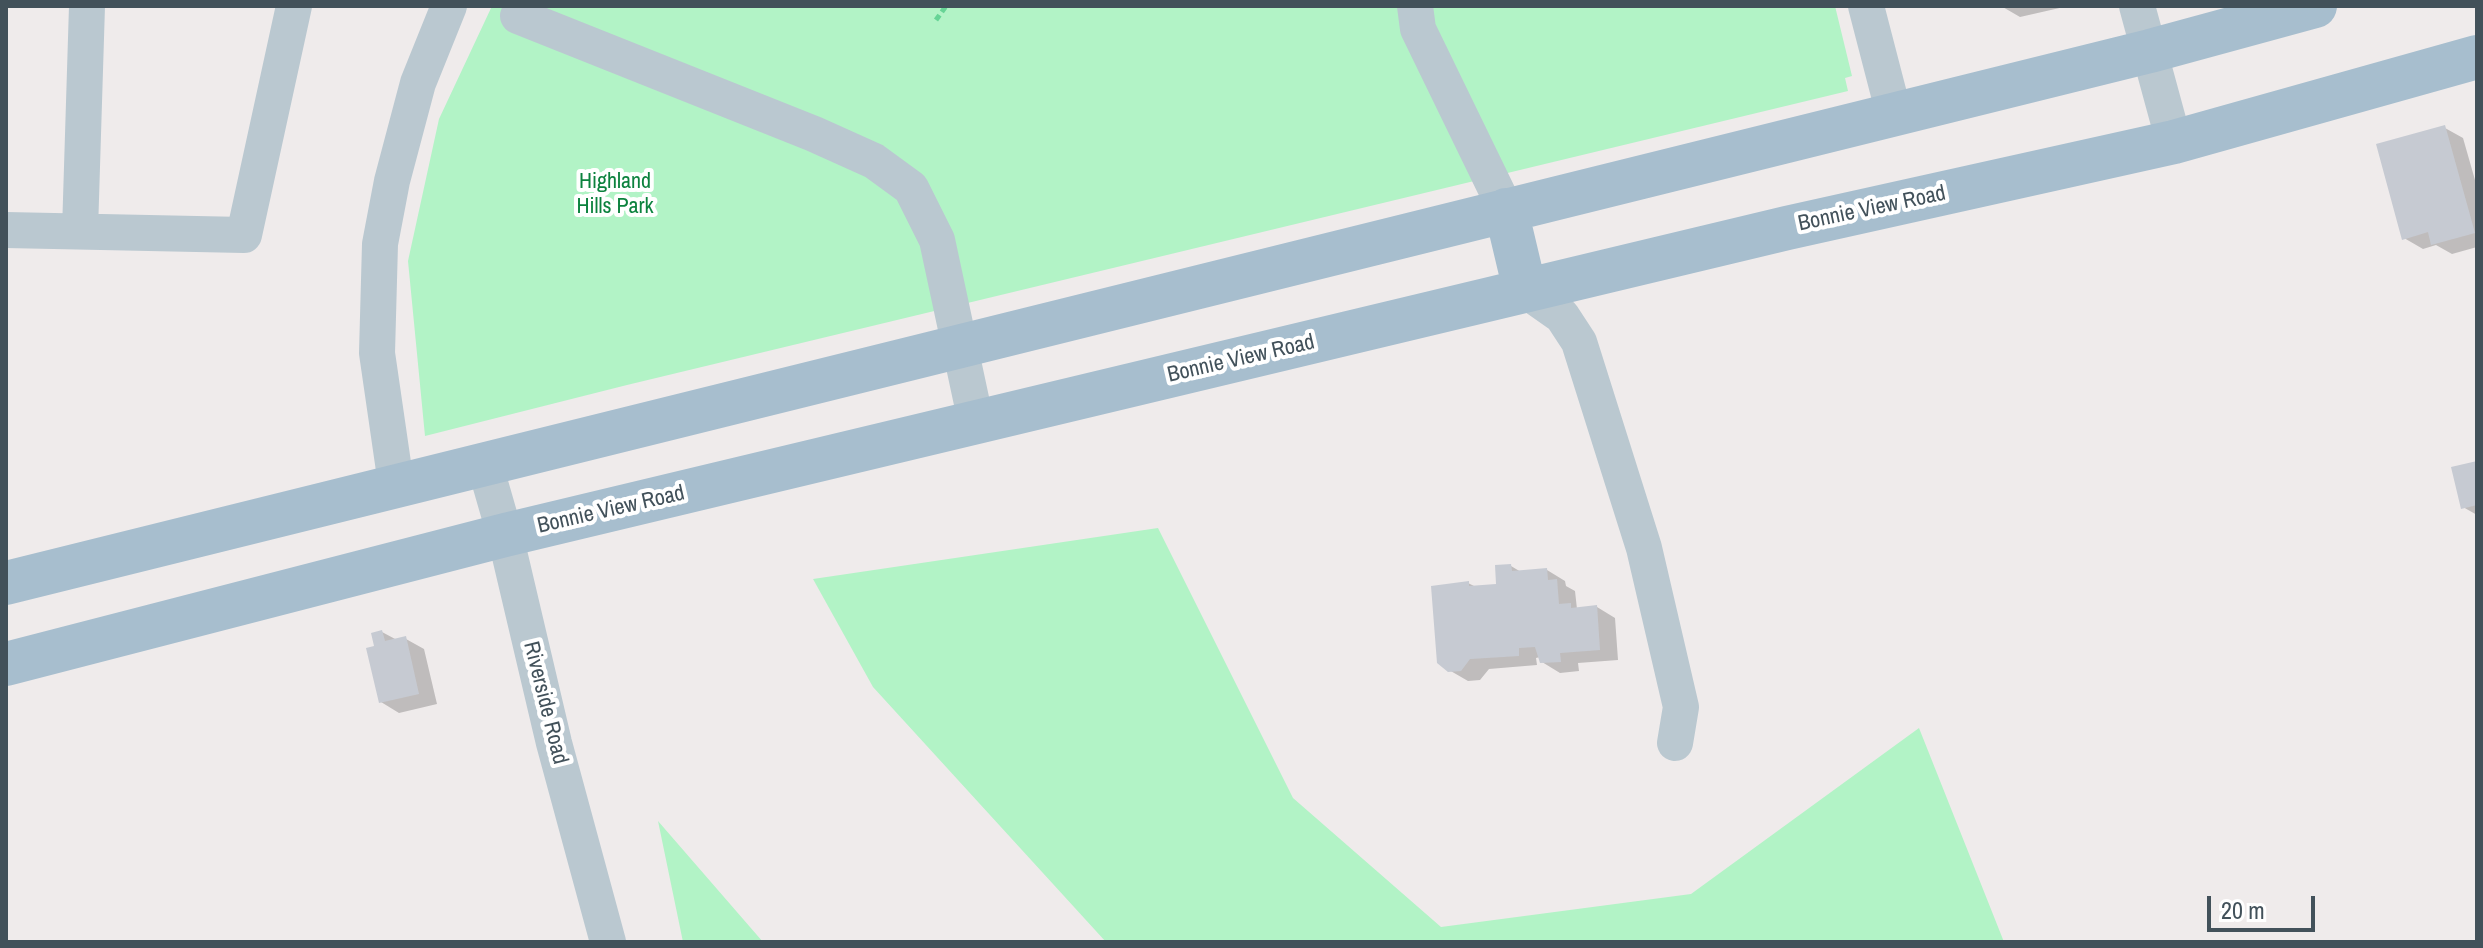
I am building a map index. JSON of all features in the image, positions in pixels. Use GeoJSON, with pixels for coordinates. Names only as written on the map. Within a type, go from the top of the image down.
{"type":"FeatureCollection","features":[{"type":"Feature","properties":{"kind":"main road"},"geometry":{"type":"LineString","coordinates":[[6,583],[2150,51],[2315,6]]}},
{"type":"Feature","properties":{"kind":"main road","name":"Bonnie View Road"},"geometry":{"type":"LineString","coordinates":[[6,664],[505,535],[1787,228],[2174,142],[2477,57]]}},
{"type":"Feature","properties":{"kind":"main road"},"geometry":{"type":"LineString","coordinates":[[1506,210],[1525,290]]}},
{"type":"Feature","properties":{"kind":"street"},"geometry":{"type":"LineString","coordinates":[[80,231],[87,6]]}},
{"type":"Feature","properties":{"kind":"street"},"geometry":{"type":"LineString","coordinates":[[6,230],[244,235],[294,6]]}},
{"type":"Feature","properties":{"kind":"street"},"geometry":{"type":"LineString","coordinates":[[396,484],[377,353],[380,244],[392,181],[418,83],[449,6]]}},
{"type":"Feature","properties":{"kind":"street"},"geometry":{"type":"LineString","coordinates":[[1415,6],[1418,29],[1506,210]]}},
{"type":"Feature","properties":{"kind":"street"},"geometry":{"type":"LineString","coordinates":[[1866,6],[1894,114]]}},
{"type":"Feature","properties":{"kind":"street"},"geometry":{"type":"LineString","coordinates":[[2137,6],[2174,142]]}},
{"type":"Feature","properties":{"kind":"street"},"geometry":{"type":"LineString","coordinates":[[518,16],[814,134],[874,161],[911,188],[937,240],[976,422]]}},
{"type":"Feature","properties":{"kind":"street"},"geometry":{"type":"LineString","coordinates":[[1525,290],[1562,316],[1579,342],[1644,548],[1681,707],[1675,743]]}},
{"type":"Feature","properties":{"kind":"street","name":"Riverside Road"},"geometry":{"type":"LineString","coordinates":[[484,462],[505,535],[554,743],[608,942]]}},
{"type":"Feature","properties":{"kind":"path"},"geometry":{"type":"LineString","coordinates":[[936,20],[946,6]]}},
{"type":"Feature","properties":{"kind":"green space","name":"Highland Hills Park"},"geometry":{"type":"Polygon","coordinates":[[[492,6],[1835,6],[1852,76],[1845,78],[1848,91],[425,436],[408,261],[439,119],[492,6]]]}},
{"type":"Feature","properties":{"kind":"green space"},"geometry":{"type":"Polygon","coordinates":[[[1158,528],[1293,798],[1441,927],[1691,894],[1919,728],[2004,942],[1106,942],[873,687],[813,579],[1158,528]]]}},
{"type":"Feature","properties":{"kind":"green space"},"geometry":{"type":"Polygon","coordinates":[[[658,821],[763,942],[683,942],[658,821]]]}},
{"type":"Feature","properties":{"kind":"building"},"geometry":{"type":"Polygon","coordinates":[[[2445,125],[2475,233],[2431,245],[2428,232],[2402,240],[2376,144],[2445,125]]]}},
{"type":"Feature","properties":{"kind":"building"},"geometry":{"type":"Polygon","coordinates":[[[2477,461],[2477,505],[2461,509],[2451,467],[2477,461]]]}},
{"type":"Feature","properties":{"kind":"building"},"geometry":{"type":"Polygon","coordinates":[[[1511,564],[1512,571],[1547,568],[1548,580],[1557,579],[1559,604],[1571,603],[1571,608],[1597,605],[1600,650],[1560,653],[1561,662],[1540,663],[1535,647],[1519,648],[1519,656],[1470,659],[1461,671],[1448,672],[1437,663],[1431,586],[1469,581],[1469,586],[1496,584],[1495,565],[1511,564]]]}},
{"type":"Feature","properties":{"kind":"building"},"geometry":{"type":"Polygon","coordinates":[[[382,630],[385,641],[406,636],[419,694],[379,703],[366,648],[374,646],[371,633],[382,630]]]}}]}
